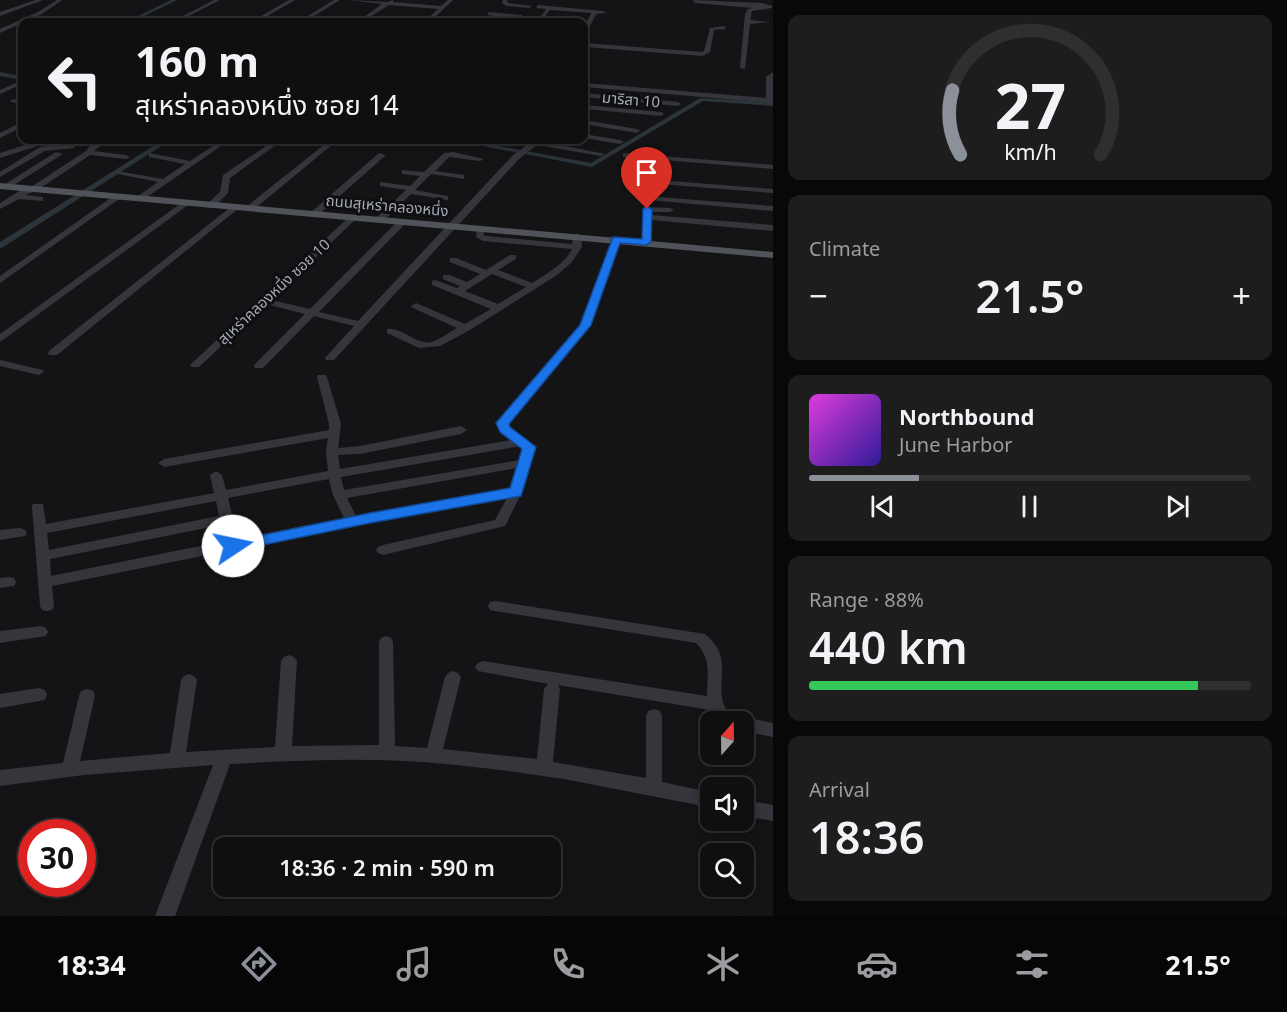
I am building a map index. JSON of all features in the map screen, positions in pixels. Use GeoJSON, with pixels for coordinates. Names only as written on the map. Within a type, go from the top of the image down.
{"type":"FeatureCollection","features":[{"type":"Feature","properties":{"kind":"main road","name":"ถนนสุเหร่าคลองหนึ่ง"},"geometry":{"type":"LineString","coordinates":[[3,186],[480,229],[577,242],[616,239],[772,255]]}},
{"type":"Feature","properties":{"kind":"street"},"geometry":{"type":"LineString","coordinates":[[0,14],[41,0]]}},
{"type":"Feature","properties":{"kind":"street"},"geometry":{"type":"LineString","coordinates":[[29,18],[60,0]]}},
{"type":"Feature","properties":{"kind":"street"},"geometry":{"type":"LineString","coordinates":[[36,18],[70,0]]}},
{"type":"Feature","properties":{"kind":"street"},"geometry":{"type":"LineString","coordinates":[[182,18],[218,0]]}},
{"type":"Feature","properties":{"kind":"street"},"geometry":{"type":"LineString","coordinates":[[261,18],[293,0]]}},
{"type":"Feature","properties":{"kind":"street"},"geometry":{"type":"LineString","coordinates":[[308,18],[338,0]]}},
{"type":"Feature","properties":{"kind":"street"},"geometry":{"type":"LineString","coordinates":[[315,18],[344,0]]}},
{"type":"Feature","properties":{"kind":"street"},"geometry":{"type":"LineString","coordinates":[[350,0],[390,1],[445,9]]}},
{"type":"Feature","properties":{"kind":"street"},"geometry":{"type":"LineString","coordinates":[[439,18],[451,0]]}},
{"type":"Feature","properties":{"kind":"street"},"geometry":{"type":"LineString","coordinates":[[433,18],[459,0]]}},
{"type":"Feature","properties":{"kind":"street"},"geometry":{"type":"LineString","coordinates":[[505,0],[507,4],[529,6]]}},
{"type":"Feature","properties":{"kind":"street"},"geometry":{"type":"LineString","coordinates":[[520,18],[533,0]]}},
{"type":"Feature","properties":{"kind":"street"},"geometry":{"type":"LineString","coordinates":[[366,18],[390,1]]}},
{"type":"Feature","properties":{"kind":"street"},"geometry":{"type":"LineString","coordinates":[[546,1],[575,3],[570,10]]}},
{"type":"Feature","properties":{"kind":"street"},"geometry":{"type":"LineString","coordinates":[[695,1],[755,7],[770,5]]}},
{"type":"Feature","properties":{"kind":"street"},"geometry":{"type":"LineString","coordinates":[[538,7],[603,13]]}},
{"type":"Feature","properties":{"kind":"street"},"geometry":{"type":"LineString","coordinates":[[743,68],[747,22],[750,10],[755,7]]}},
{"type":"Feature","properties":{"kind":"street"},"geometry":{"type":"LineString","coordinates":[[542,18],[549,8]]}},
{"type":"Feature","properties":{"kind":"street"},"geometry":{"type":"LineString","coordinates":[[588,24],[594,12]]}},
{"type":"Feature","properties":{"kind":"street"},"geometry":{"type":"LineString","coordinates":[[489,14],[509,18]]}},
{"type":"Feature","properties":{"kind":"street"},"geometry":{"type":"LineString","coordinates":[[747,22],[767,22]]}},
{"type":"Feature","properties":{"kind":"street"},"geometry":{"type":"LineString","coordinates":[[0,31],[18,23]]}},
{"type":"Feature","properties":{"kind":"street"},"geometry":{"type":"LineString","coordinates":[[0,36],[18,28]]}},
{"type":"Feature","properties":{"kind":"street"},"geometry":{"type":"LineString","coordinates":[[588,45],[703,54],[707,52],[712,29],[724,28]]}},
{"type":"Feature","properties":{"kind":"street"},"geometry":{"type":"LineString","coordinates":[[588,85],[771,101],[769,77],[772,74]]}},
{"type":"Feature","properties":{"kind":"street"},"geometry":{"type":"LineString","coordinates":[[0,90],[18,81]]}},
{"type":"Feature","properties":{"kind":"street","name":"มาริสา 10"},"geometry":{"type":"LineString","coordinates":[[588,95],[678,104]]}},
{"type":"Feature","properties":{"kind":"street"},"geometry":{"type":"LineString","coordinates":[[13,101],[18,102]]}},
{"type":"Feature","properties":{"kind":"street"},"geometry":{"type":"LineString","coordinates":[[588,107],[661,114]]}},
{"type":"Feature","properties":{"kind":"street"},"geometry":{"type":"LineString","coordinates":[[588,123],[637,131]]}},
{"type":"Feature","properties":{"kind":"street"},"geometry":{"type":"LineString","coordinates":[[2,135],[18,126]]}},
{"type":"Feature","properties":{"kind":"street"},"geometry":{"type":"LineString","coordinates":[[2,135],[18,136]]}},
{"type":"Feature","properties":{"kind":"street"},"geometry":{"type":"LineString","coordinates":[[588,137],[620,142]]}},
{"type":"Feature","properties":{"kind":"street"},"geometry":{"type":"LineString","coordinates":[[0,156],[12,149],[28,148],[38,144]]}},
{"type":"Feature","properties":{"kind":"street"},"geometry":{"type":"LineString","coordinates":[[0,207],[89,153],[98,144]]}},
{"type":"Feature","properties":{"kind":"street"},"geometry":{"type":"LineString","coordinates":[[138,199],[220,144]]}},
{"type":"Feature","properties":{"kind":"street"},"geometry":{"type":"LineString","coordinates":[[210,206],[224,193],[226,177],[273,144]]}},
{"type":"Feature","properties":{"kind":"street"},"geometry":{"type":"LineString","coordinates":[[249,209],[329,144]]}},
{"type":"Feature","properties":{"kind":"street"},"geometry":{"type":"LineString","coordinates":[[330,358],[520,153],[534,144]]}},
{"type":"Feature","properties":{"kind":"street"},"geometry":{"type":"LineString","coordinates":[[541,144],[601,154]]}},
{"type":"Feature","properties":{"kind":"street"},"geometry":{"type":"LineString","coordinates":[[0,175],[47,148],[71,146]]}},
{"type":"Feature","properties":{"kind":"street"},"geometry":{"type":"LineString","coordinates":[[89,153],[126,157]]}},
{"type":"Feature","properties":{"kind":"street"},"geometry":{"type":"LineString","coordinates":[[3,186],[59,154]]}},
{"type":"Feature","properties":{"kind":"street"},"geometry":{"type":"LineString","coordinates":[[379,220],[450,154],[480,159]]}},
{"type":"Feature","properties":{"kind":"street"},"geometry":{"type":"LineString","coordinates":[[152,155],[191,163]]}},
{"type":"Feature","properties":{"kind":"street"},"geometry":{"type":"LineString","coordinates":[[313,215],[382,155]]}},
{"type":"Feature","properties":{"kind":"street"},"geometry":{"type":"LineString","coordinates":[[626,155],[772,167]]}},
{"type":"Feature","properties":{"kind":"street"},"geometry":{"type":"LineString","coordinates":[[646,156],[648,198],[646,242]]}},
{"type":"Feature","properties":{"kind":"street"},"geometry":{"type":"LineString","coordinates":[[46,162],[69,165]]}},
{"type":"Feature","properties":{"kind":"street"},"geometry":{"type":"LineString","coordinates":[[405,172],[461,177]]}},
{"type":"Feature","properties":{"kind":"street"},"geometry":{"type":"LineString","coordinates":[[667,172],[668,183]]}},
{"type":"Feature","properties":{"kind":"street"},"geometry":{"type":"LineString","coordinates":[[117,173],[163,182]]}},
{"type":"Feature","properties":{"kind":"street"},"geometry":{"type":"LineString","coordinates":[[647,181],[772,191]]}},
{"type":"Feature","properties":{"kind":"street"},"geometry":{"type":"LineString","coordinates":[[384,184],[445,198]]}},
{"type":"Feature","properties":{"kind":"street"},"geometry":{"type":"LineString","coordinates":[[399,201],[411,202],[422,193]]}},
{"type":"Feature","properties":{"kind":"street"},"geometry":{"type":"LineString","coordinates":[[17,196],[40,199]]}},
{"type":"Feature","properties":{"kind":"street"},"geometry":{"type":"LineString","coordinates":[[0,279],[118,197]]}},
{"type":"Feature","properties":{"kind":"street"},"geometry":{"type":"LineString","coordinates":[[648,198],[772,209]]}},
{"type":"Feature","properties":{"kind":"street"},"geometry":{"type":"LineString","coordinates":[[669,200],[670,215]]}},
{"type":"Feature","properties":{"kind":"street"},"geometry":{"type":"LineString","coordinates":[[0,339],[187,203]]}},
{"type":"Feature","properties":{"kind":"street"},"geometry":{"type":"LineString","coordinates":[[53,353],[235,208]]}},
{"type":"Feature","properties":{"kind":"street"},"geometry":{"type":"LineString","coordinates":[[647,213],[772,228]]}},
{"type":"Feature","properties":{"kind":"street","name":"สุเหร่าคลองหนึ่ง ซอย 10"},"geometry":{"type":"LineString","coordinates":[[195,365],[353,218]]}},
{"type":"Feature","properties":{"kind":"street"},"geometry":{"type":"LineString","coordinates":[[259,366],[402,222]]}},
{"type":"Feature","properties":{"kind":"street"},"geometry":{"type":"LineString","coordinates":[[383,550],[495,526],[505,516],[516,492],[530,447],[505,429],[502,423],[586,325],[616,239]]}},
{"type":"Feature","properties":{"kind":"street"},"geometry":{"type":"LineString","coordinates":[[391,331],[429,347],[532,286],[574,256],[577,242]]}},
{"type":"Feature","properties":{"kind":"street"},"geometry":{"type":"LineString","coordinates":[[457,292],[513,257]]}},
{"type":"Feature","properties":{"kind":"street"},"geometry":{"type":"LineString","coordinates":[[453,260],[532,286]]}},
{"type":"Feature","properties":{"kind":"street"},"geometry":{"type":"LineString","coordinates":[[446,277],[467,285]]}},
{"type":"Feature","properties":{"kind":"street"},"geometry":{"type":"LineString","coordinates":[[435,284],[498,308]]}},
{"type":"Feature","properties":{"kind":"street"},"geometry":{"type":"LineString","coordinates":[[264,301],[361,325]]}},
{"type":"Feature","properties":{"kind":"street"},"geometry":{"type":"LineString","coordinates":[[416,306],[466,327]]}},
{"type":"Feature","properties":{"kind":"street"},"geometry":{"type":"LineString","coordinates":[[0,363],[39,372]]}},
{"type":"Feature","properties":{"kind":"street"},"geometry":{"type":"LineString","coordinates":[[322,377],[335,423],[334,474],[339,495],[352,521]]}},
{"type":"Feature","properties":{"kind":"street"},"geometry":{"type":"LineString","coordinates":[[333,452],[360,450],[461,430]]}},
{"type":"Feature","properties":{"kind":"street"},"geometry":{"type":"LineString","coordinates":[[164,463],[334,433]]}},
{"type":"Feature","properties":{"kind":"street"},"geometry":{"type":"LineString","coordinates":[[40,530],[334,474],[525,442]]}},
{"type":"Feature","properties":{"kind":"street"},"geometry":{"type":"LineString","coordinates":[[339,495],[525,463]]}},
{"type":"Feature","properties":{"kind":"street"},"geometry":{"type":"LineString","coordinates":[[216,475],[233,546]]}},
{"type":"Feature","properties":{"kind":"street"},"geometry":{"type":"LineString","coordinates":[[45,582],[352,521],[516,492]]}},
{"type":"Feature","properties":{"kind":"street"},"geometry":{"type":"LineString","coordinates":[[38,507],[47,606]]}},
{"type":"Feature","properties":{"kind":"street"},"geometry":{"type":"LineString","coordinates":[[42,556],[227,519]]}},
{"type":"Feature","properties":{"kind":"street"},"geometry":{"type":"LineString","coordinates":[[0,536],[20,533]]}},
{"type":"Feature","properties":{"kind":"street"},"geometry":{"type":"LineString","coordinates":[[495,606],[700,638],[709,644],[715,653],[715,704],[720,711]]}},
{"type":"Feature","properties":{"kind":"street"},"geometry":{"type":"LineString","coordinates":[[0,637],[41,632]]}},
{"type":"Feature","properties":{"kind":"street"},"geometry":{"type":"LineString","coordinates":[[386,642],[387,752]]}},
{"type":"Feature","properties":{"kind":"street"},"geometry":{"type":"LineString","coordinates":[[283,753],[289,661]]}},
{"type":"Feature","properties":{"kind":"street"},"geometry":{"type":"LineString","coordinates":[[483,667],[715,704]]}},
{"type":"Feature","properties":{"kind":"street"},"geometry":{"type":"LineString","coordinates":[[433,755],[453,676]]}},
{"type":"Feature","properties":{"kind":"street"},"geometry":{"type":"LineString","coordinates":[[177,760],[189,680]]}},
{"type":"Feature","properties":{"kind":"street"},"geometry":{"type":"LineString","coordinates":[[544,770],[552,689]]}},
{"type":"Feature","properties":{"kind":"street"},"geometry":{"type":"LineString","coordinates":[[0,701],[39,695]]}},
{"type":"Feature","properties":{"kind":"street"},"geometry":{"type":"LineString","coordinates":[[70,768],[87,696]]}},
{"type":"Feature","properties":{"kind":"street"},"geometry":{"type":"LineString","coordinates":[[654,716],[654,788]]}},
{"type":"Feature","properties":{"kind":"street"},"geometry":{"type":"LineString","coordinates":[[754,726],[772,730]]}},
{"type":"Feature","properties":{"kind":"street"},"geometry":{"type":"LineString","coordinates":[[0,778],[70,768],[177,760],[283,753],[387,752],[433,755],[544,770],[698,797]]}},
{"type":"Feature","properties":{"kind":"street"},"geometry":{"type":"LineString","coordinates":[[165,916],[224,757]]}},
{"type":"Feature","properties":{"kind":"street"},"geometry":{"type":"LineString","coordinates":[[754,810],[772,813]]}},
{"type":"Feature","properties":{"kind":"waterway"},"geometry":{"type":"LineString","coordinates":[[137,18],[175,0]]}},
{"type":"Feature","properties":{"kind":"waterway"},"geometry":{"type":"LineString","coordinates":[[0,74],[18,77]]}},
{"type":"Feature","properties":{"kind":"waterway"},"geometry":{"type":"LineString","coordinates":[[478,144],[592,165],[702,99],[773,104]]}},
{"type":"Feature","properties":{"kind":"waterway"},"geometry":{"type":"LineString","coordinates":[[0,246],[161,144]]}},
{"type":"Feature","properties":{"kind":"route"},"geometry":{"type":"LineString","coordinates":[[233,546],[427,507],[516,492],[530,447],[505,429],[502,423],[586,325],[616,239],[646,242],[647,209]]}}]}
